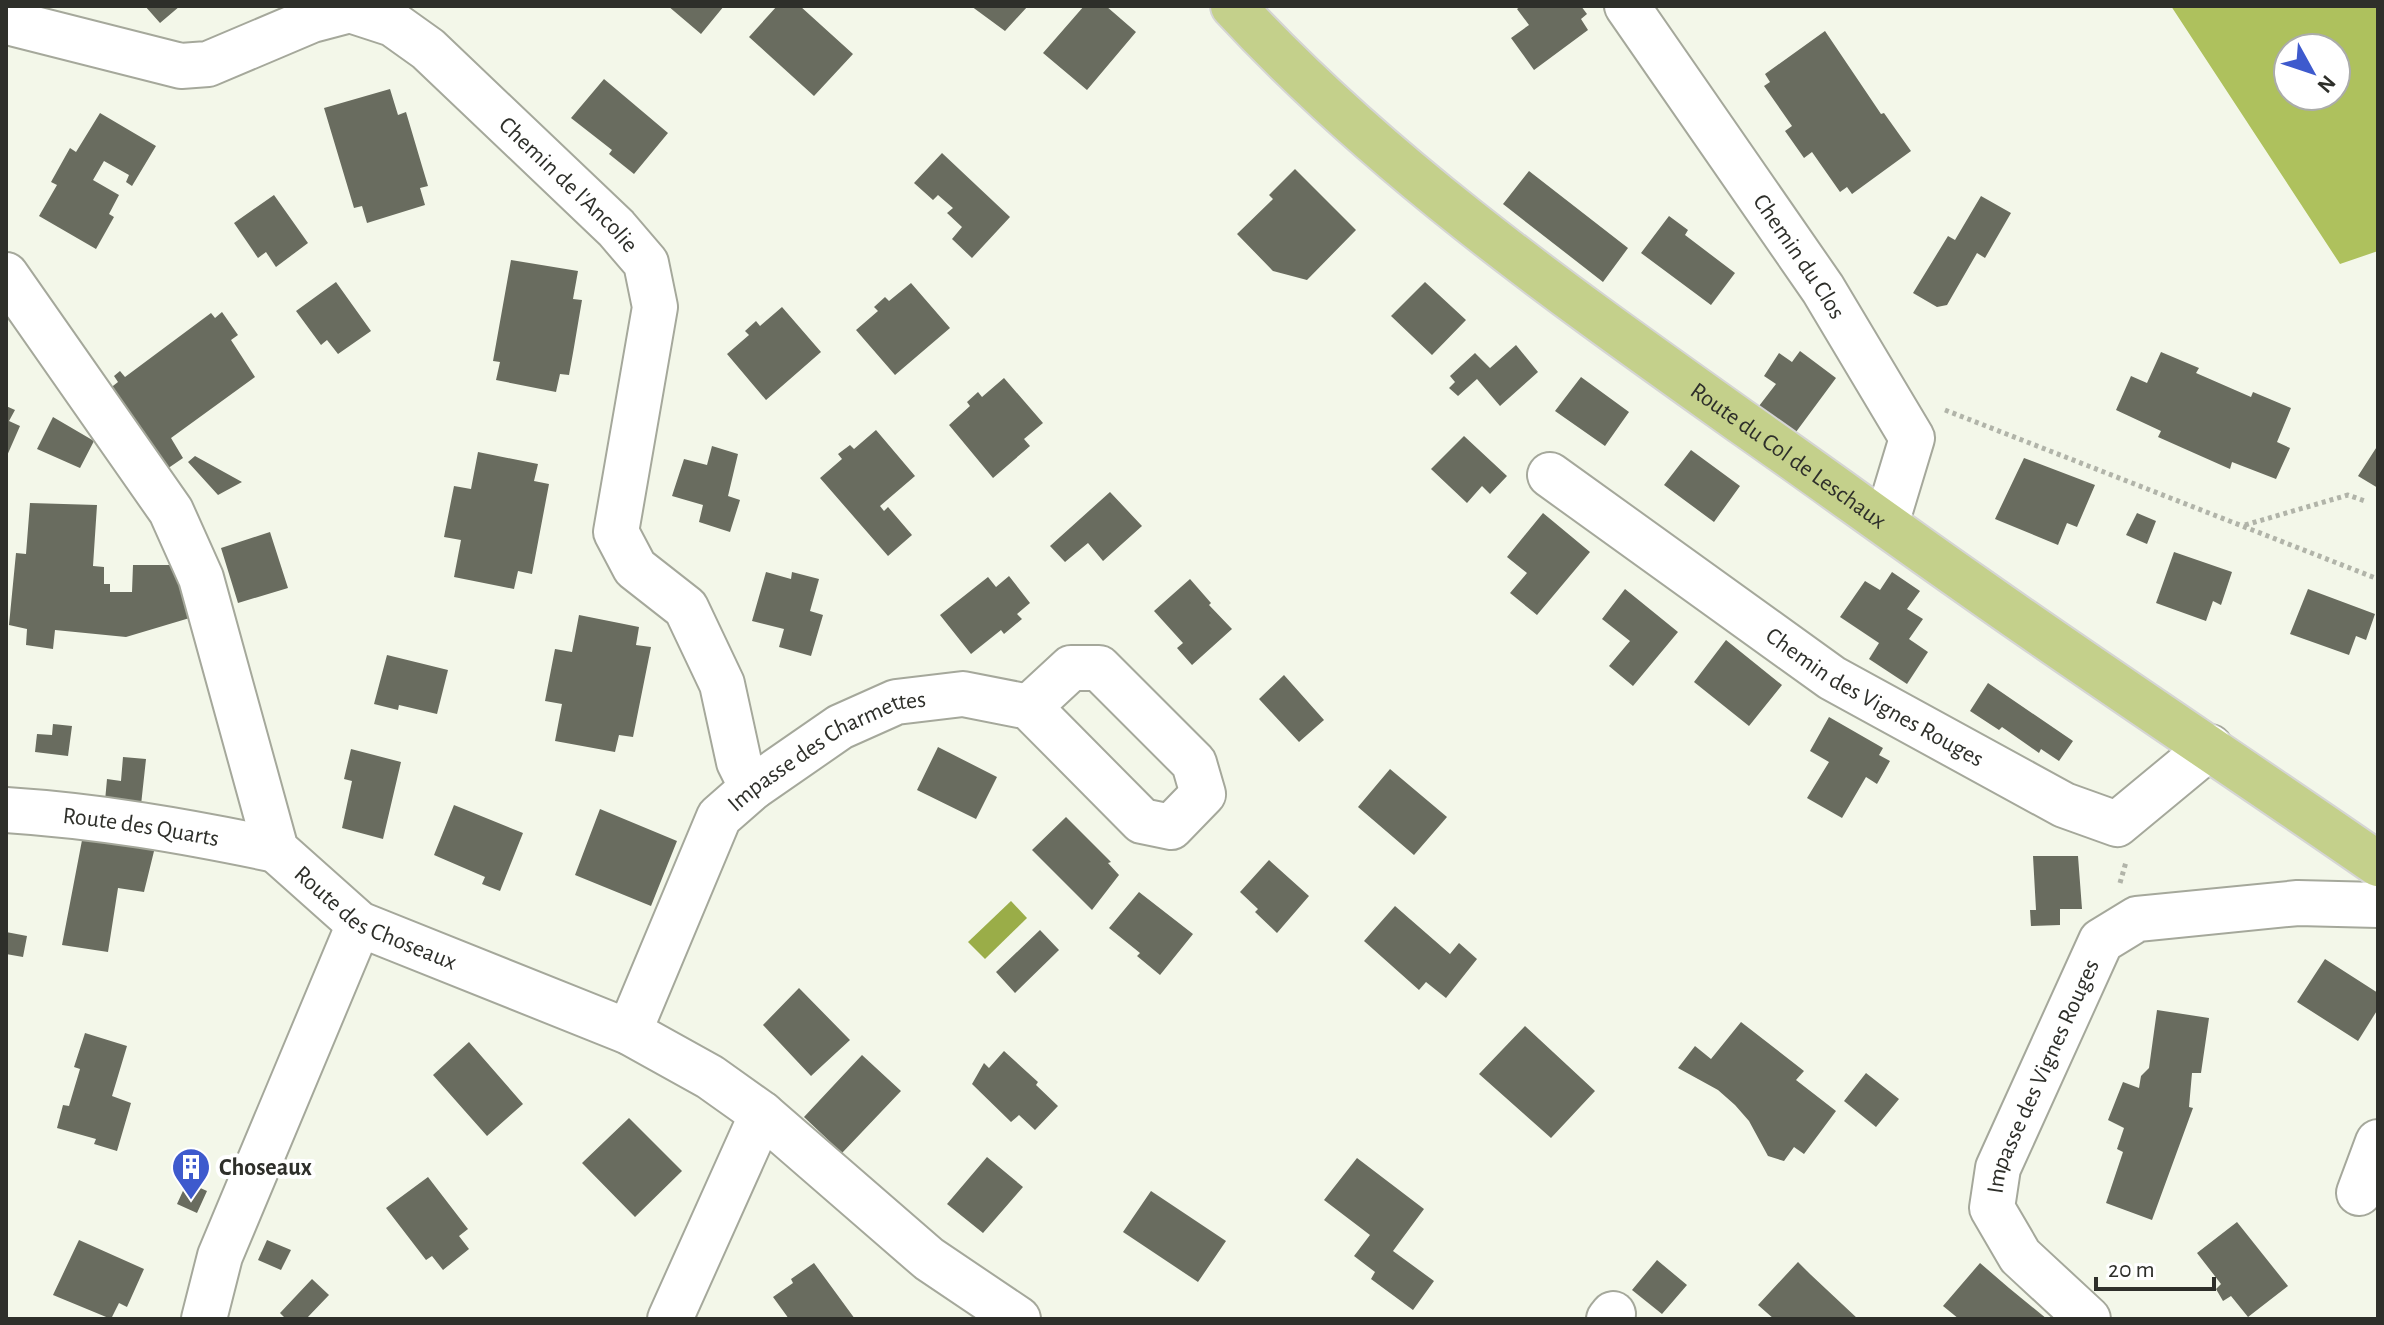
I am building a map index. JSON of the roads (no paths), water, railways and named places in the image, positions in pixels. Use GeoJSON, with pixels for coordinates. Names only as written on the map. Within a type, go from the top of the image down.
{"type":"FeatureCollection","features":[{"type":"Feature","properties":{"kind":"main road","name":"Route du Col de Leschaux"},"geometry":{"type":"LineString","coordinates":[[1233,6],[1308,84],[1470,223],[1623,337],[1975,588],[2378,864]]}},
{"type":"Feature","properties":{"kind":"street","name":"Chemin du Clos"},"geometry":{"type":"LineString","coordinates":[[1627,6],[1823,289],[1912,438],[1886,524]]}},
{"type":"Feature","properties":{"kind":"street","name":"Chemin de l'Ancolie"},"geometry":{"type":"LineString","coordinates":[[13,25],[181,66],[208,64],[312,20],[350,10],[393,24],[428,49],[616,228],[646,263],[655,307],[616,532],[635,568],[686,608],[722,684],[739,762],[752,788]]}},
{"type":"Feature","properties":{"kind":"street","name":"Route des Choseaux"},"geometry":{"type":"LineString","coordinates":[[6,275],[171,511],[201,578],[276,850],[359,924],[629,1032],[710,1077],[762,1114],[929,1259],[1018,1319]]}},
{"type":"Feature","properties":{"kind":"street","name":"Chemin des Vignes Rouges"},"geometry":{"type":"LineString","coordinates":[[1550,475],[1832,678],[2064,805],[2117,824],[2210,747]]}},
{"type":"Feature","properties":{"kind":"street","name":"Impasse des Charmettes"},"geometry":{"type":"LineString","coordinates":[[629,1032],[719,817],[752,788],[840,727],[896,702],[963,694],[1029,707]]}},
{"type":"Feature","properties":{"kind":"street","name":"Route des Quarts"},"geometry":{"type":"LineString","coordinates":[[6,810],[82,815],[186,831],[276,850]]}},
{"type":"Feature","properties":{"kind":"street","name":"Impasse des Vignes Rouges"},"geometry":{"type":"LineString","coordinates":[[2088,1319],[2020,1256],[1992,1208],[1998,1168],[2101,941],[2137,919],[2298,903],[2378,905]]}},
{"type":"Feature","properties":{"kind":"street"},"geometry":{"type":"LineString","coordinates":[[204,1319],[220,1256],[359,924]]}},
{"type":"Feature","properties":{"kind":"street"},"geometry":{"type":"LineString","coordinates":[[670,1319],[762,1114]]}},
{"type":"Feature","properties":{"kind":"street"},"geometry":{"type":"LineString","coordinates":[[2359,1193],[2378,1142]]}},
{"type":"Feature","properties":{"kind":"place","name":"Choseaux"},"geometry":{"type":"Point","coordinates":[191,1201]}}]}
